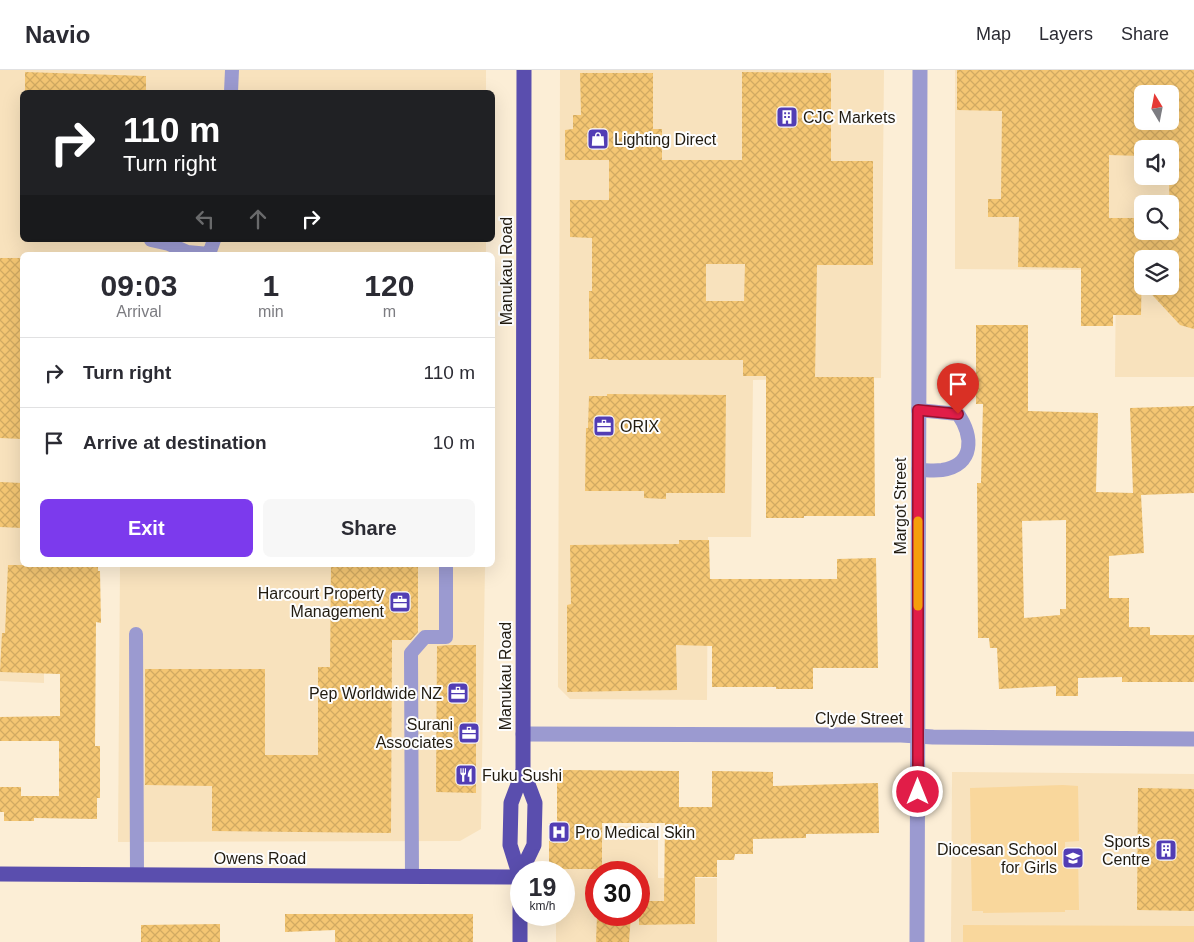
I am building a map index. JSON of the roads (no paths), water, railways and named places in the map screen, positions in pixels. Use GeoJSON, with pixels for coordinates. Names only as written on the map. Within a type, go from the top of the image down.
{"type":"FeatureCollection","features":[{"type":"Feature","properties":{"kind":"main road","name":"Manukau Road"},"geometry":{"type":"LineString","coordinates":[[516,861],[510,845],[511,803],[523,771],[524,70]]}},
{"type":"Feature","properties":{"kind":"main road","name":"Manukau Road"},"geometry":{"type":"LineString","coordinates":[[523,771],[535,803],[534,846],[527,861]]}},
{"type":"Feature","properties":{"kind":"main road","name":"Owens Road"},"geometry":{"type":"LineString","coordinates":[[0,874],[412,876],[510,874]]}},
{"type":"Feature","properties":{"kind":"main road","name":"Manukau Road"},"geometry":{"type":"LineString","coordinates":[[520,926],[520,942]]}},
{"type":"Feature","properties":{"kind":"street","name":"Margot Street"},"geometry":{"type":"LineString","coordinates":[[917,942],[920,70]]}},
{"type":"Feature","properties":{"kind":"street","name":"Clyde Street"},"geometry":{"type":"LineString","coordinates":[[523,734],[901,735],[1194,739]]}},
{"type":"Feature","properties":{"kind":"lane"},"geometry":{"type":"LineString","coordinates":[[231,90],[232,70]]}},
{"type":"Feature","properties":{"kind":"lane"},"geometry":{"type":"LineString","coordinates":[[160,242],[187,252]]}},
{"type":"Feature","properties":{"kind":"lane"},"geometry":{"type":"LineString","coordinates":[[918,410],[958,414],[966,426],[968,438],[966,457],[958,464],[942,470],[918,470]]}},
{"type":"Feature","properties":{"kind":"lane"},"geometry":{"type":"LineString","coordinates":[[412,876],[411,653],[425,637],[446,637],[446,567]]}},
{"type":"Feature","properties":{"kind":"lane"},"geometry":{"type":"LineString","coordinates":[[136,634],[136,875]]}},
{"type":"Feature","properties":{"kind":"place","name":"CJC Markets"},"geometry":{"type":"Point","coordinates":[787,117]}},
{"type":"Feature","properties":{"kind":"place","name":"Lighting Direct"},"geometry":{"type":"Point","coordinates":[598,139]}},
{"type":"Feature","properties":{"kind":"place","name":"ORIX"},"geometry":{"type":"Point","coordinates":[604,426]}},
{"type":"Feature","properties":{"kind":"place","name":"Harcourt Property Management"},"geometry":{"type":"Point","coordinates":[400,602]}},
{"type":"Feature","properties":{"kind":"place","name":"Pep Worldwide NZ"},"geometry":{"type":"Point","coordinates":[458,693]}},
{"type":"Feature","properties":{"kind":"place","name":"Surani Associates"},"geometry":{"type":"Point","coordinates":[469,733]}},
{"type":"Feature","properties":{"kind":"place","name":"Fuku Sushi"},"geometry":{"type":"Point","coordinates":[466,775]}},
{"type":"Feature","properties":{"kind":"place","name":"Pro Medical Skin"},"geometry":{"type":"Point","coordinates":[559,832]}},
{"type":"Feature","properties":{"kind":"place","name":"Sports Centre"},"geometry":{"type":"Point","coordinates":[1166,850]}},
{"type":"Feature","properties":{"kind":"place","name":"Diocesan School for Girls"},"geometry":{"type":"Point","coordinates":[1073,858]}}]}
